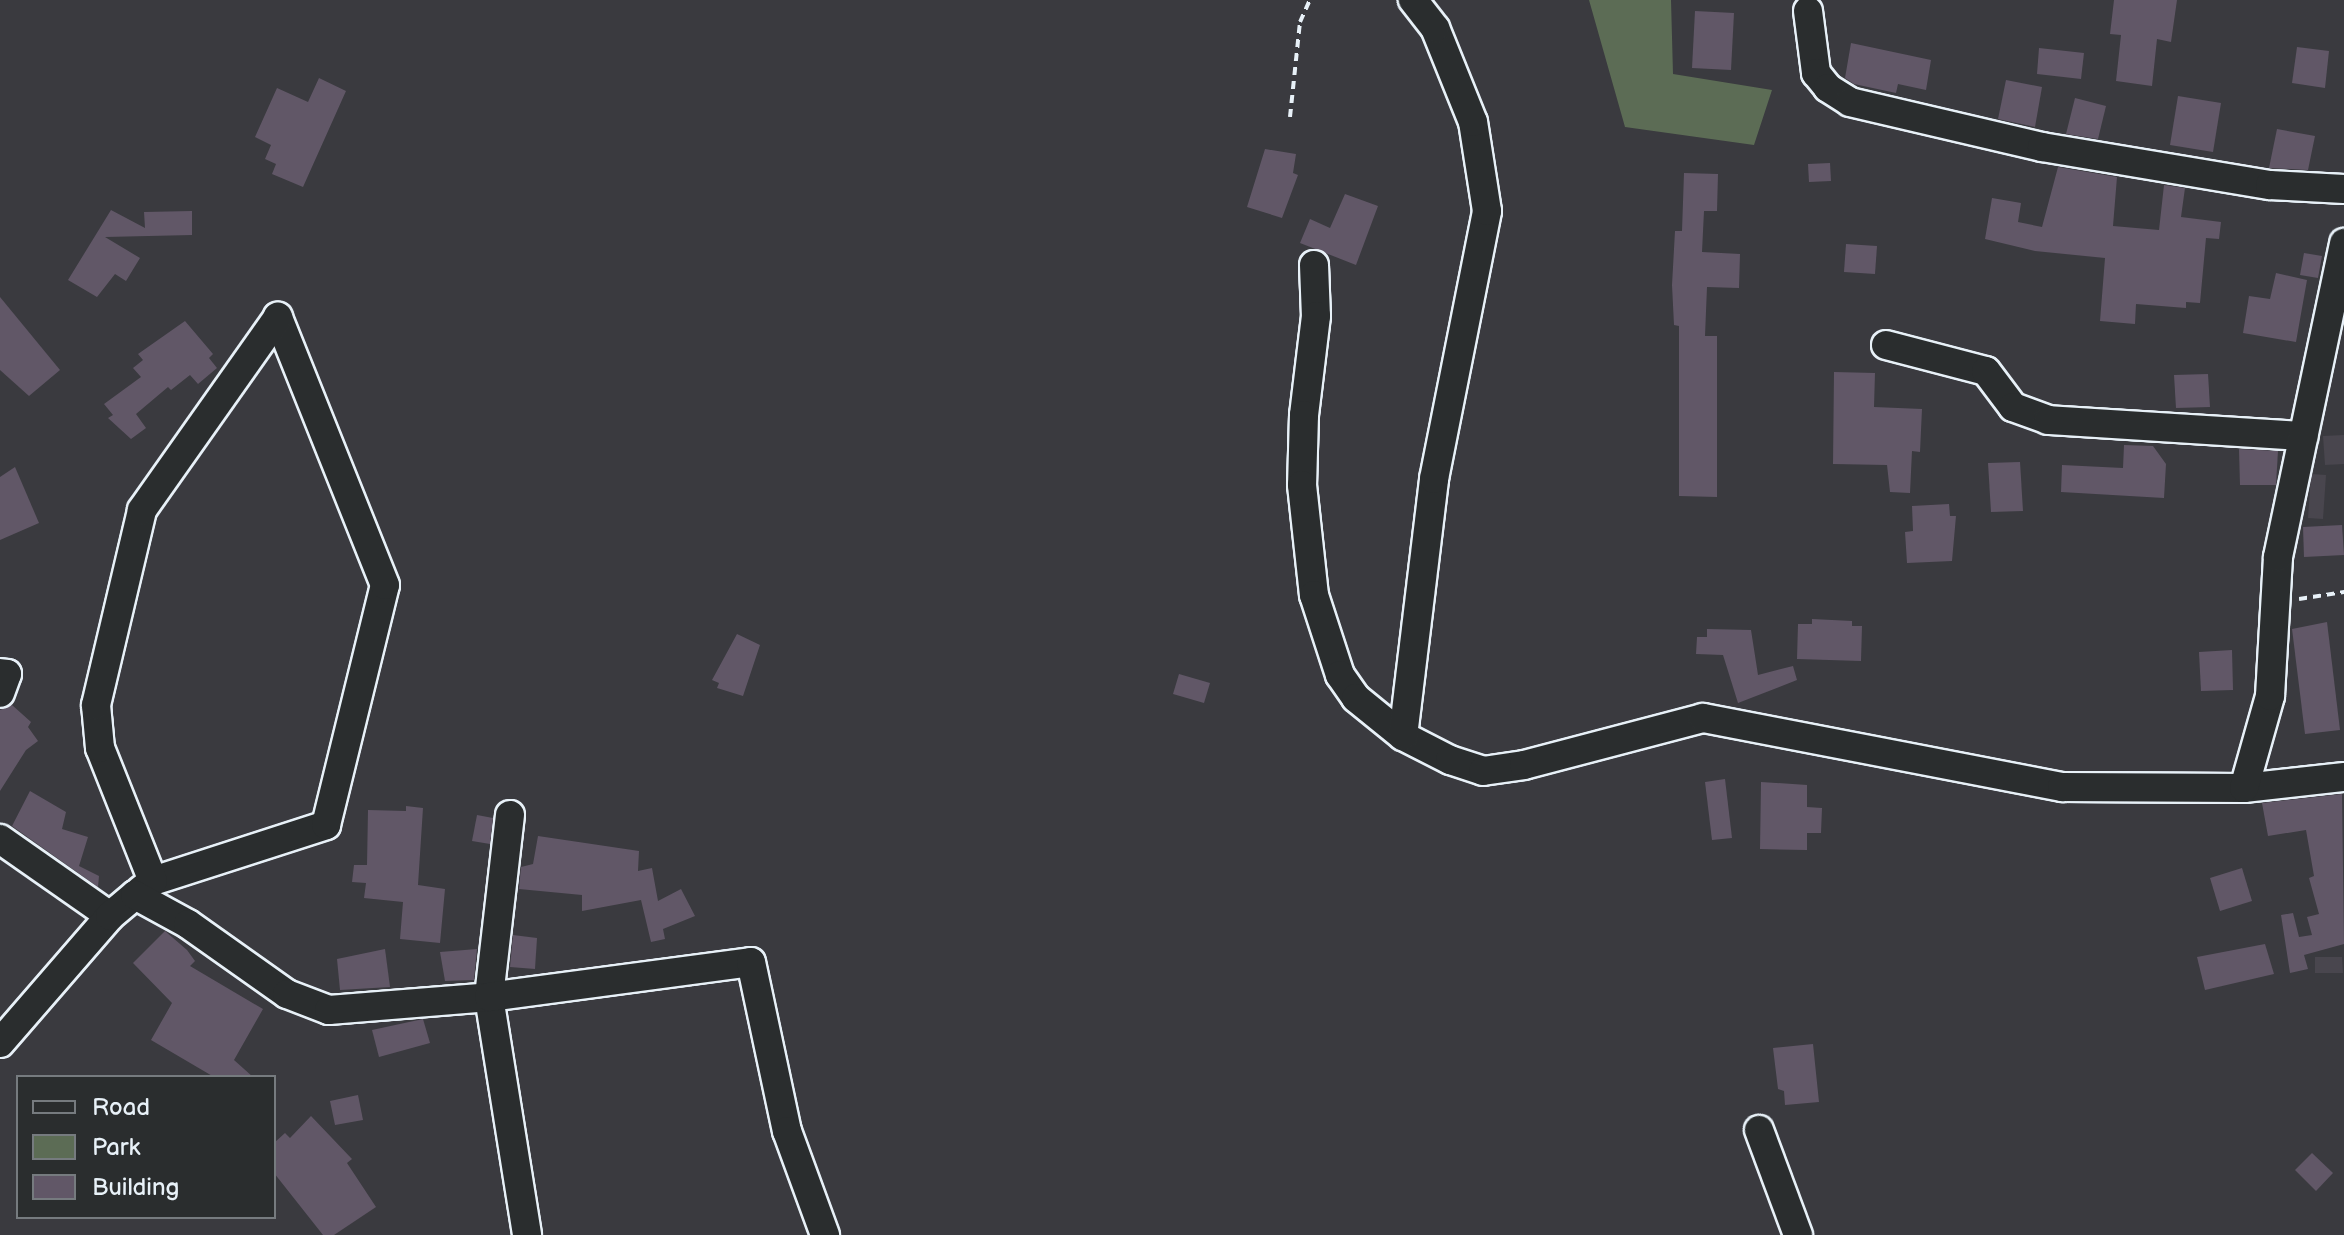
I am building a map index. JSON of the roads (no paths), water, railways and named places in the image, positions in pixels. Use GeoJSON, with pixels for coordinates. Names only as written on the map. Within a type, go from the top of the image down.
{"type":"FeatureCollection","features":[{"type":"Feature","properties":{"kind":"street"},"geometry":{"type":"LineString","coordinates":[[1403,736],[1434,479],[1487,211],[1473,122],[1435,28],[1413,0]]}},
{"type":"Feature","properties":{"kind":"street"},"geometry":{"type":"LineString","coordinates":[[1808,11],[1816,73],[1828,88],[1850,102],[2042,147],[2270,185],[2344,189]]}},
{"type":"Feature","properties":{"kind":"street"},"geometry":{"type":"LineString","coordinates":[[2244,788],[2270,696],[2278,557],[2344,243]]}},
{"type":"Feature","properties":{"kind":"street"},"geometry":{"type":"LineString","coordinates":[[1314,265],[1316,316],[1304,415],[1302,485],[1314,595],[1340,675],[1356,698],[1403,736],[1483,771],[1524,765],[1703,718],[2062,787],[2244,788],[2344,777]]}},
{"type":"Feature","properties":{"kind":"street"},"geometry":{"type":"LineString","coordinates":[[0,1043],[110,916],[144,888],[326,825],[385,585],[278,317],[142,510],[96,705],[100,748],[144,888],[188,924],[287,994],[329,1010],[489,997],[751,962],[787,1131],[825,1235]]}},
{"type":"Feature","properties":{"kind":"street"},"geometry":{"type":"LineString","coordinates":[[1886,345],[1986,371],[2013,407],[2048,420],[2304,436]]}},
{"type":"Feature","properties":{"kind":"street"},"geometry":{"type":"LineString","coordinates":[[0,673],[7,674],[0,693]]}},
{"type":"Feature","properties":{"kind":"street"},"geometry":{"type":"LineString","coordinates":[[510,815],[489,997],[527,1235]]}},
{"type":"Feature","properties":{"kind":"street"},"geometry":{"type":"LineString","coordinates":[[0,839],[110,916]]}},
{"type":"Feature","properties":{"kind":"street"},"geometry":{"type":"LineString","coordinates":[[1759,1130],[1798,1235]]}}]}
